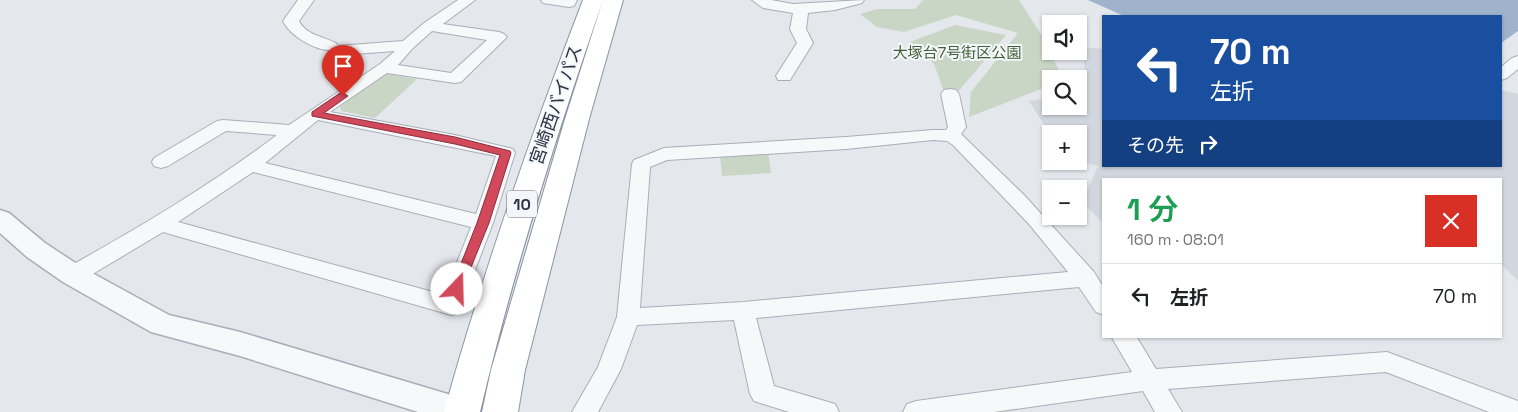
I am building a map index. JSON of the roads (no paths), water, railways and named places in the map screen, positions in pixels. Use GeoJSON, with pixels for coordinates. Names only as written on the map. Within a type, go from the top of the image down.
{"type":"FeatureCollection","features":[{"type":"Feature","properties":{"kind":"highway","name":"宮崎西バイパス"},"geometry":{"type":"LineString","coordinates":[[461,412],[472,369],[548,122],[593,0]]}},
{"type":"Feature","properties":{"kind":"highway","name":"宮崎西バイパス"},"geometry":{"type":"LineString","coordinates":[[500,412],[508,370],[577,119],[613,0]]}},
{"type":"Feature","properties":{"kind":"street"},"geometry":{"type":"LineString","coordinates":[[308,0],[290,21],[292,26],[301,34],[336,48],[407,45]]}},
{"type":"Feature","properties":{"kind":"street"},"geometry":{"type":"LineString","coordinates":[[72,276],[160,224],[250,165],[315,114],[384,68],[398,57],[407,45],[429,26],[468,0]]}},
{"type":"Feature","properties":{"kind":"street"},"geometry":{"type":"LineString","coordinates":[[548,0],[569,3],[570,0]]}},
{"type":"Feature","properties":{"kind":"street"},"geometry":{"type":"LineString","coordinates":[[759,0],[765,4],[801,8],[823,8],[857,0]]}},
{"type":"Feature","properties":{"kind":"street"},"geometry":{"type":"LineString","coordinates":[[784,76],[805,43],[798,29],[801,8]]}},
{"type":"Feature","properties":{"kind":"street"},"geometry":{"type":"LineString","coordinates":[[384,68],[455,78],[499,37],[429,26]]}},
{"type":"Feature","properties":{"kind":"street"},"geometry":{"type":"LineString","coordinates":[[1502,74],[1518,61]]}},
{"type":"Feature","properties":{"kind":"street"},"geometry":{"type":"LineString","coordinates":[[950,94],[957,127],[950,136]]}},
{"type":"Feature","properties":{"kind":"street"},"geometry":{"type":"LineString","coordinates":[[160,224],[450,306],[483,223],[506,153],[455,141],[315,114]]}},
{"type":"Feature","properties":{"kind":"street"},"geometry":{"type":"LineString","coordinates":[[161,162],[223,125],[294,131]]}},
{"type":"Feature","properties":{"kind":"street"},"geometry":{"type":"LineString","coordinates":[[585,412],[609,369],[628,317],[641,164],[664,154],[846,144],[933,135],[950,136],[959,141],[1015,197],[1086,278],[1102,303]]}},
{"type":"Feature","properties":{"kind":"street"},"geometry":{"type":"LineString","coordinates":[[250,165],[483,223]]}},
{"type":"Feature","properties":{"kind":"street"},"geometry":{"type":"LineString","coordinates":[[0,219],[36,250],[72,276],[161,324],[240,344],[461,412]]}},
{"type":"Feature","properties":{"kind":"street"},"geometry":{"type":"LineString","coordinates":[[628,317],[743,311],[1086,278]]}},
{"type":"Feature","properties":{"kind":"street"},"geometry":{"type":"LineString","coordinates":[[743,311],[763,394],[826,412]]}},
{"type":"Feature","properties":{"kind":"street"},"geometry":{"type":"LineString","coordinates":[[1124,338],[1169,412]]}},
{"type":"Feature","properties":{"kind":"street"},"geometry":{"type":"LineString","coordinates":[[916,412],[1151,380],[1387,362],[1507,410]]}},
{"type":"Feature","properties":{"kind":"water"},"geometry":{"type":"Polygon","coordinates":[[[1088,0],[1518,0],[1518,31],[1502,42],[1502,15],[1122,15],[1088,0]]]}},
{"type":"Feature","properties":{"kind":"park label","name":"大塚台7号街区公園"},"geometry":{"type":"Point","coordinates":[957,53]}}]}
